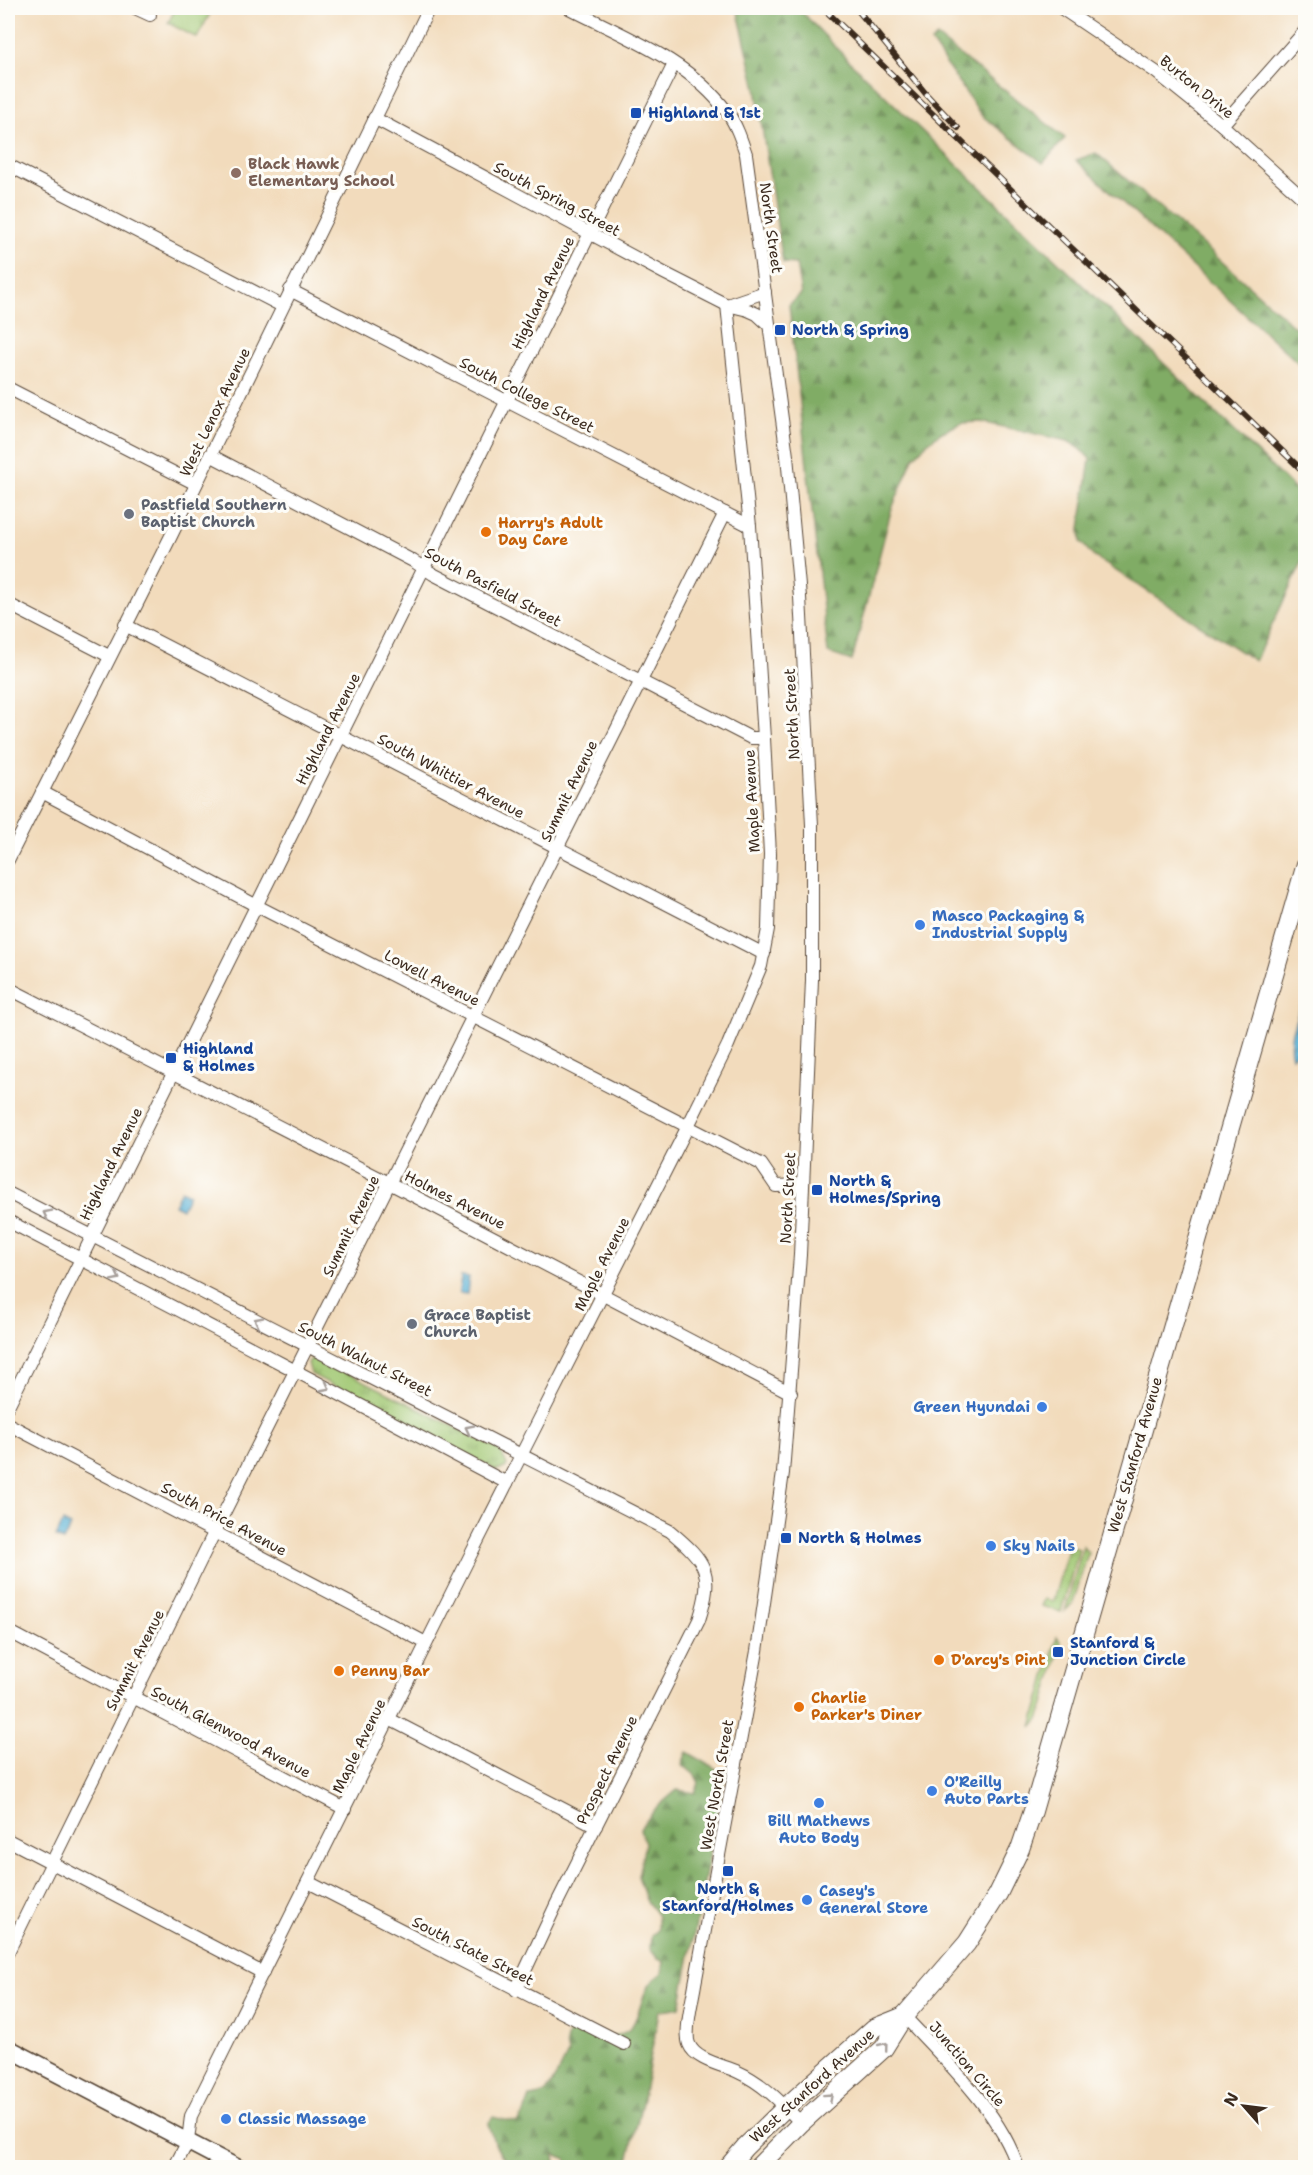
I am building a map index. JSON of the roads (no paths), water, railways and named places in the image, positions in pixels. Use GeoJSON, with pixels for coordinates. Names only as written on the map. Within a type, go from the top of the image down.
{"type":"FeatureCollection","features":[{"type":"Feature","properties":{"kind":"main road","name":"West Stanford Avenue"},"geometry":{"type":"LineString","coordinates":[[757,2168],[801,2123],[884,2048],[904,2016],[974,1934],[998,1894],[1027,1830],[1305,864]]}},
{"type":"Feature","properties":{"kind":"main road","name":"West Stanford Avenue"},"geometry":{"type":"LineString","coordinates":[[727,2168],[786,2107],[874,2028],[904,2016]]}},
{"type":"Feature","properties":{"kind":"main road"},"geometry":{"type":"LineString","coordinates":[[8,2048],[238,2168]]}},
{"type":"Feature","properties":{"kind":"street"},"geometry":{"type":"LineString","coordinates":[[135,8],[150,15]]}},
{"type":"Feature","properties":{"kind":"street","name":"West Lenox Avenue"},"geometry":{"type":"LineString","coordinates":[[8,860],[11,842],[42,792],[429,8]]}},
{"type":"Feature","properties":{"kind":"street","name":"North Street"},"geometry":{"type":"LineString","coordinates":[[569,8],[674,64],[715,98],[727,113],[746,154],[787,456],[795,543],[811,801],[812,987],[804,1185],[791,1393]]}},
{"type":"Feature","properties":{"kind":"street","name":"Burton Drive"},"geometry":{"type":"LineString","coordinates":[[1061,8],[1156,72],[1222,125],[1305,199]]}},
{"type":"Feature","properties":{"kind":"street"},"geometry":{"type":"LineString","coordinates":[[1222,125],[1305,30]]}},
{"type":"Feature","properties":{"kind":"street","name":"Highland Avenue"},"geometry":{"type":"LineString","coordinates":[[8,1406],[674,64]]}},
{"type":"Feature","properties":{"kind":"street","name":"South Spring Street"},"geometry":{"type":"LineString","coordinates":[[374,118],[727,305],[757,314],[769,325]]}},
{"type":"Feature","properties":{"kind":"street"},"geometry":{"type":"LineString","coordinates":[[8,165],[282,306]]}},
{"type":"Feature","properties":{"kind":"street","name":"South College Street"},"geometry":{"type":"LineString","coordinates":[[290,290],[750,526]]}},
{"type":"Feature","properties":{"kind":"street"},"geometry":{"type":"LineString","coordinates":[[727,305],[765,292]]}},
{"type":"Feature","properties":{"kind":"street","name":"Maple Avenue"},"geometry":{"type":"LineString","coordinates":[[174,2168],[188,2141],[191,2116],[426,1643],[688,1126],[757,980],[768,929],[770,854],[750,526],[727,305]]}},
{"type":"Feature","properties":{"kind":"street"},"geometry":{"type":"LineString","coordinates":[[8,388],[196,484]]}},
{"type":"Feature","properties":{"kind":"street","name":"South Pasfield Street"},"geometry":{"type":"LineString","coordinates":[[210,455],[751,738],[764,738]]}},
{"type":"Feature","properties":{"kind":"street","name":"Summit Avenue"},"geometry":{"type":"LineString","coordinates":[[8,1952],[215,1531],[725,513]]}},
{"type":"Feature","properties":{"kind":"street"},"geometry":{"type":"LineString","coordinates":[[8,604],[109,657]]}},
{"type":"Feature","properties":{"kind":"street","name":"South Whittier Avenue"},"geometry":{"type":"LineString","coordinates":[[125,625],[764,954]]}},
{"type":"Feature","properties":{"kind":"street","name":"Lowell Avenue"},"geometry":{"type":"LineString","coordinates":[[42,792],[257,906],[761,1164],[776,1186],[804,1185]]}},
{"type":"Feature","properties":{"kind":"street","name":"Holmes Avenue"},"geometry":{"type":"LineString","coordinates":[[8,988],[604,1294],[791,1393]]}},
{"type":"Feature","properties":{"kind":"street","name":"South Walnut Street"},"geometry":{"type":"LineString","coordinates":[[8,1193],[670,1531],[687,1545],[700,1561]]}},
{"type":"Feature","properties":{"kind":"street"},"geometry":{"type":"LineString","coordinates":[[8,1221],[507,1483]]}},
{"type":"Feature","properties":{"kind":"street","name":"West North Street"},"geometry":{"type":"LineString","coordinates":[[791,1393],[775,1535],[757,1651],[695,1984],[688,2035],[689,2044],[695,2052],[757,2082],[773,2094],[801,2123]]}},
{"type":"Feature","properties":{"kind":"street","name":"South Price Avenue"},"geometry":{"type":"LineString","coordinates":[[8,1424],[426,1643]]}},
{"type":"Feature","properties":{"kind":"street","name":"Prospect Avenue"},"geometry":{"type":"LineString","coordinates":[[516,1990],[699,1620],[708,1584],[700,1561]]}},
{"type":"Feature","properties":{"kind":"street","name":"South Glenwood Avenue"},"geometry":{"type":"LineString","coordinates":[[8,1631],[345,1809]]}},
{"type":"Feature","properties":{"kind":"street"},"geometry":{"type":"LineString","coordinates":[[389,1719],[596,1826]]}},
{"type":"Feature","properties":{"kind":"street"},"geometry":{"type":"LineString","coordinates":[[8,1840],[263,1973]]}},
{"type":"Feature","properties":{"kind":"street","name":"South State Street"},"geometry":{"type":"LineString","coordinates":[[308,1882],[624,2044]]}},
{"type":"Feature","properties":{"kind":"street","name":"Junction Circle"},"geometry":{"type":"LineString","coordinates":[[904,2016],[990,2113],[1007,2142],[1017,2168]]}},
{"type":"Feature","properties":{"kind":"water"},"geometry":{"type":"Polygon","coordinates":[[[1305,996],[1305,1044],[1292,1057],[1292,1034],[1305,996]]]}},
{"type":"Feature","properties":{"kind":"water"},"geometry":{"type":"Polygon","coordinates":[[[181,1190],[189,1194],[182,1209],[174,1205],[181,1190]]]}},
{"type":"Feature","properties":{"kind":"water"},"geometry":{"type":"Polygon","coordinates":[[[461,1276],[469,1277],[467,1294],[459,1293],[461,1276]]]}},
{"type":"Feature","properties":{"kind":"water"},"geometry":{"type":"Polygon","coordinates":[[[63,1522],[71,1526],[63,1541],[56,1537],[63,1522]]]}},
{"type":"Feature","properties":{"kind":"railway"},"geometry":{"type":"LineString","coordinates":[[823,8],[1306,474]]}},
{"type":"Feature","properties":{"kind":"railway"},"geometry":{"type":"LineString","coordinates":[[856,8],[926,94],[958,128]]}},
{"type":"Feature","properties":{"kind":"place","name":"Highland & 1st"},"geometry":{"type":"Point","coordinates":[636,113]}},
{"type":"Feature","properties":{"kind":"place","name":"Black Hawk Elementary School"},"geometry":{"type":"Point","coordinates":[236,173]}},
{"type":"Feature","properties":{"kind":"place","name":"North & Spring"},"geometry":{"type":"Point","coordinates":[780,330]}},
{"type":"Feature","properties":{"kind":"place","name":"Pastfield Southern Baptist Church"},"geometry":{"type":"Point","coordinates":[129,514]}},
{"type":"Feature","properties":{"kind":"place","name":"Harry's Adult Day Care"},"geometry":{"type":"Point","coordinates":[486,532]}},
{"type":"Feature","properties":{"kind":"place","name":"Masco Packaging & Industrial Supply"},"geometry":{"type":"Point","coordinates":[920,925]}},
{"type":"Feature","properties":{"kind":"place","name":"Highland & Holmes"},"geometry":{"type":"Point","coordinates":[171,1058]}},
{"type":"Feature","properties":{"kind":"place","name":"North & Holmes/Spring"},"geometry":{"type":"Point","coordinates":[817,1190]}},
{"type":"Feature","properties":{"kind":"place","name":"Grace Baptist Church"},"geometry":{"type":"Point","coordinates":[412,1324]}},
{"type":"Feature","properties":{"kind":"place","name":"Green Hyundai"},"geometry":{"type":"Point","coordinates":[1042,1407]}},
{"type":"Feature","properties":{"kind":"place","name":"North & Holmes"},"geometry":{"type":"Point","coordinates":[786,1538]}},
{"type":"Feature","properties":{"kind":"place","name":"Sky Nails"},"geometry":{"type":"Point","coordinates":[991,1546]}},
{"type":"Feature","properties":{"kind":"place","name":"Stanford & Junction Circle"},"geometry":{"type":"Point","coordinates":[1058,1652]}},
{"type":"Feature","properties":{"kind":"place","name":"D'arcy's Pint"},"geometry":{"type":"Point","coordinates":[939,1660]}},
{"type":"Feature","properties":{"kind":"place","name":"Penny Bar"},"geometry":{"type":"Point","coordinates":[339,1671]}},
{"type":"Feature","properties":{"kind":"place","name":"Charlie Parker's Diner"},"geometry":{"type":"Point","coordinates":[799,1707]}},
{"type":"Feature","properties":{"kind":"place","name":"O'Reilly Auto Parts"},"geometry":{"type":"Point","coordinates":[932,1791]}},
{"type":"Feature","properties":{"kind":"place","name":"Bill Mathews Auto Body"},"geometry":{"type":"Point","coordinates":[819,1803]}},
{"type":"Feature","properties":{"kind":"place","name":"North & Stanford/Holmes"},"geometry":{"type":"Point","coordinates":[728,1871]}},
{"type":"Feature","properties":{"kind":"place","name":"Casey's General Store"},"geometry":{"type":"Point","coordinates":[807,1900]}},
{"type":"Feature","properties":{"kind":"place","name":"Classic Massage"},"geometry":{"type":"Point","coordinates":[226,2119]}}]}
